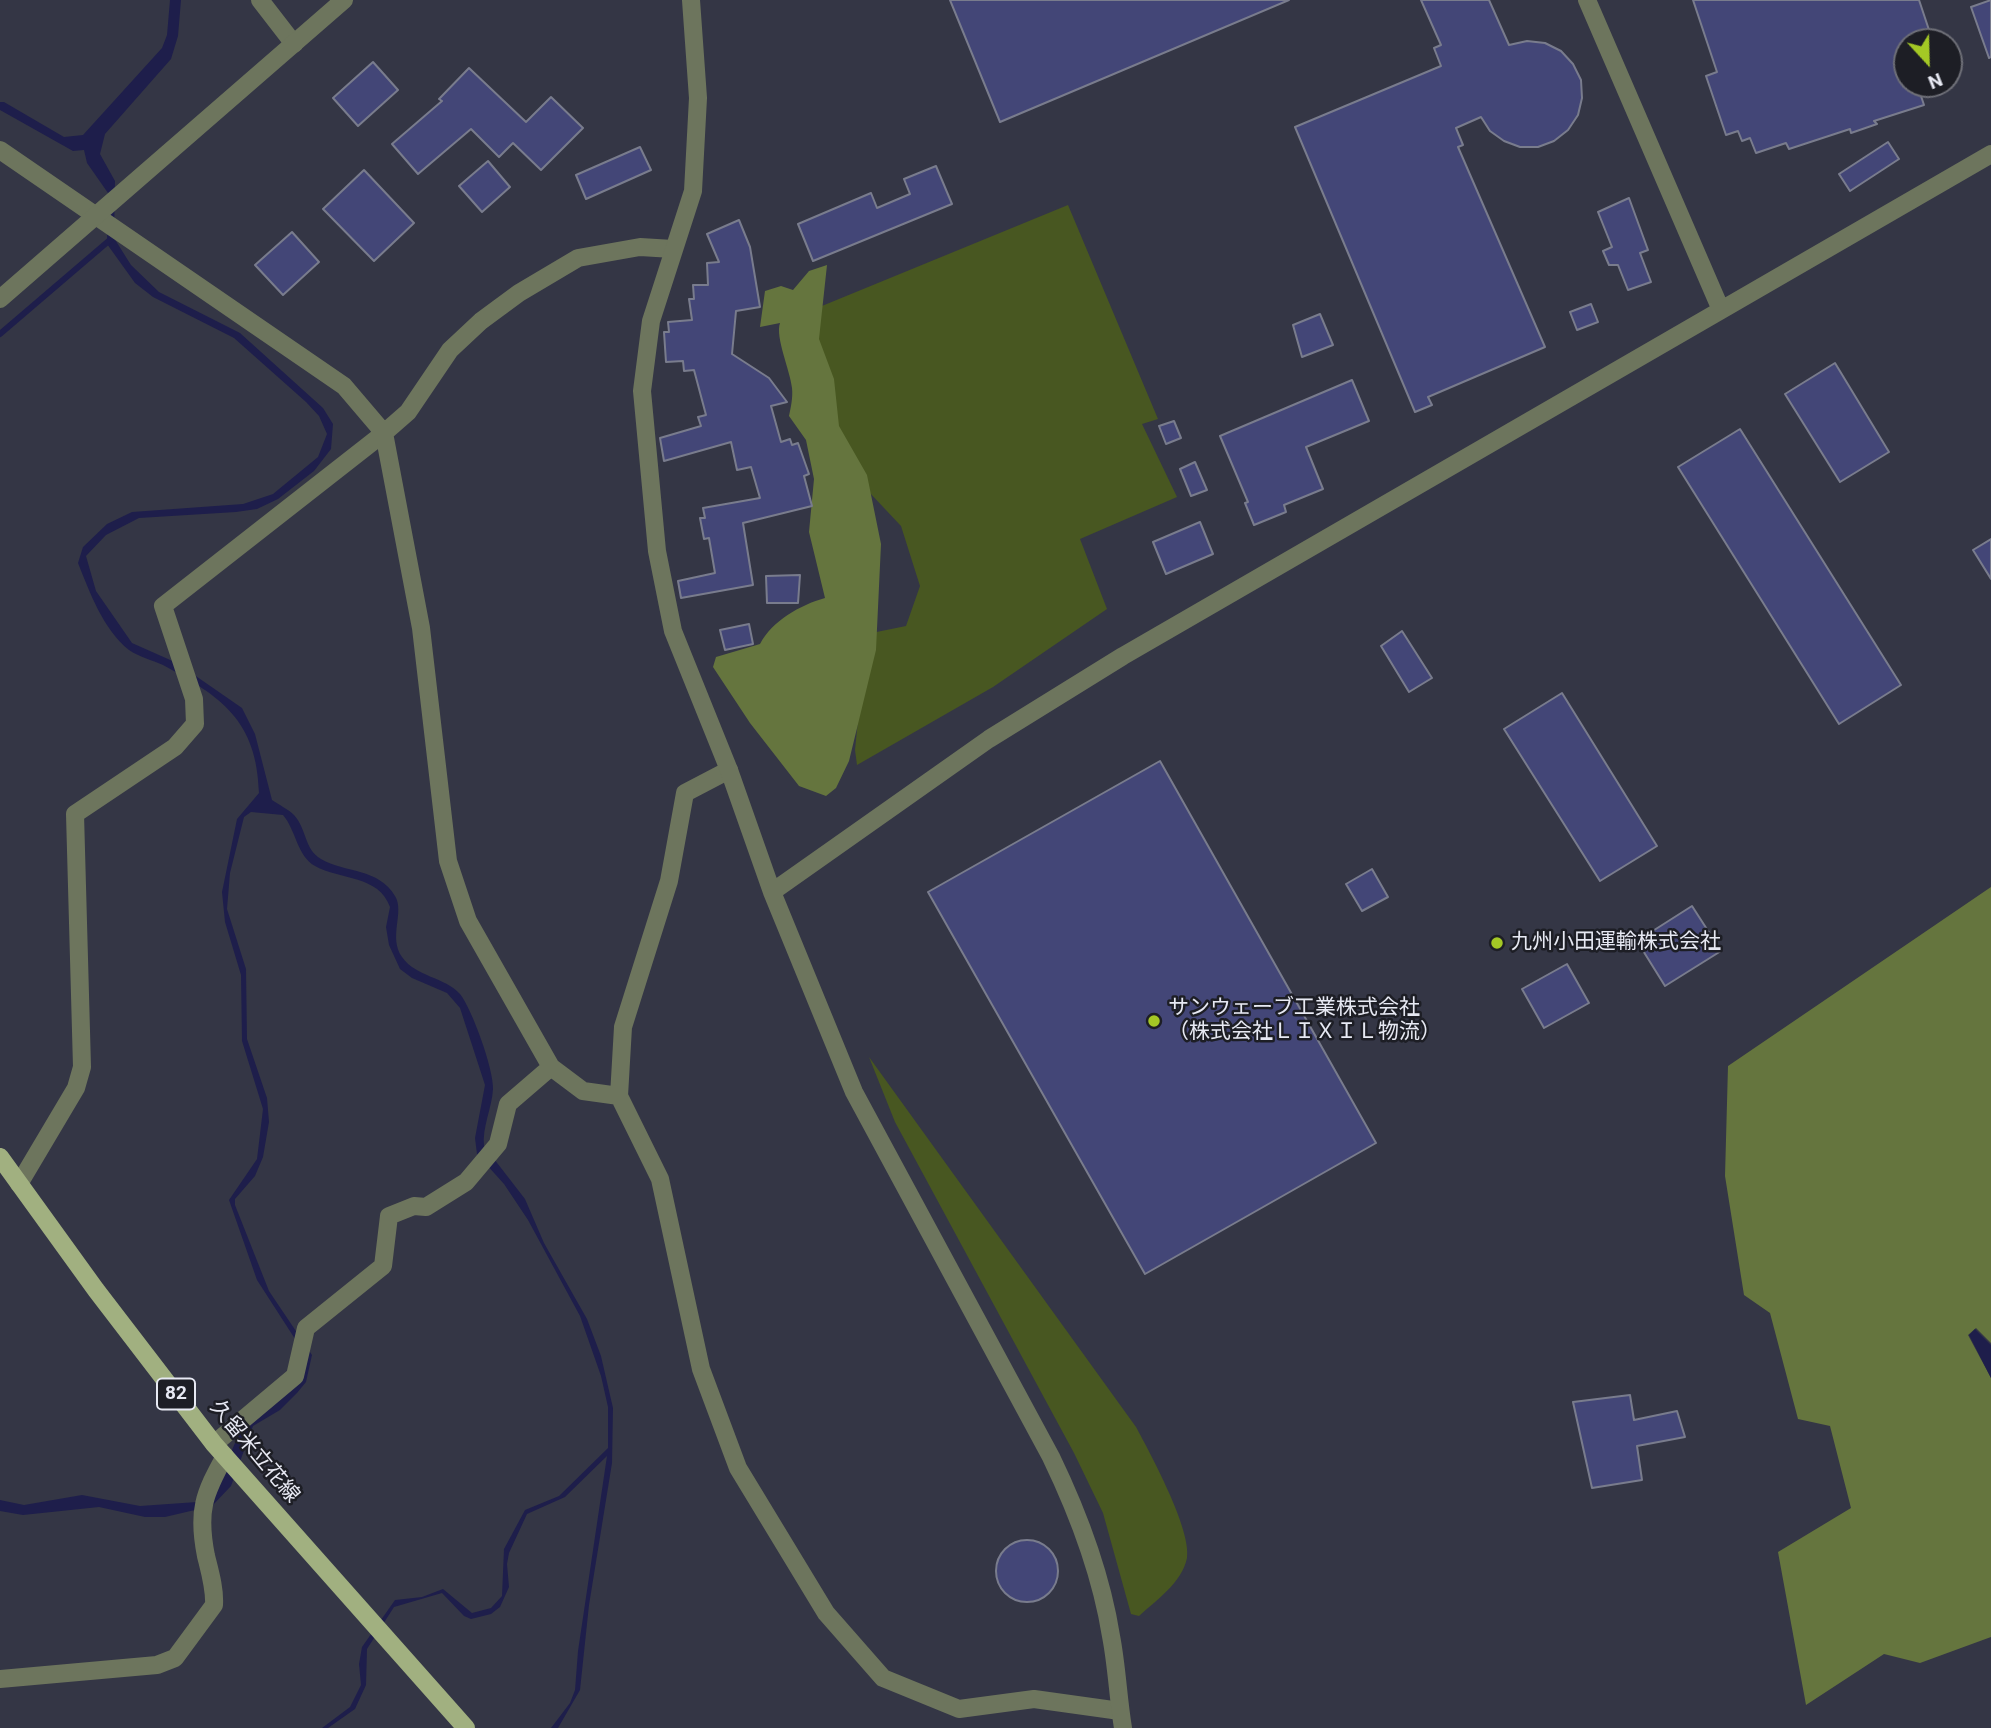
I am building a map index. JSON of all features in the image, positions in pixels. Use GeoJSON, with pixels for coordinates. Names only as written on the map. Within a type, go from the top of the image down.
{"type":"FeatureCollection","features":[{"type":"Feature","properties":{"kind":"main road","name":"久留米立花線"},"geometry":{"type":"LineString","coordinates":[[0,1157],[96,1290],[220,1450],[466,1728]]}},
{"type":"Feature","properties":{"kind":"street"},"geometry":{"type":"LineString","coordinates":[[260,0],[294,44]]}},
{"type":"Feature","properties":{"kind":"street"},"geometry":{"type":"LineString","coordinates":[[0,299],[99,217],[123,192],[344,0]]}},
{"type":"Feature","properties":{"kind":"street"},"geometry":{"type":"LineString","coordinates":[[691,0],[698,98],[693,191],[651,321],[642,391],[657,551],[673,631],[729,770],[772,892],[854,1092],[1076,1509],[1096,1568],[1109,1625],[1121,1720],[1034,1699],[959,1709],[883,1678],[826,1613],[738,1468],[701,1369],[660,1179],[619,1096],[623,1027],[669,881],[685,793],[729,770]]}},
{"type":"Feature","properties":{"kind":"street"},"geometry":{"type":"LineString","coordinates":[[1587,0],[1721,310]]}},
{"type":"Feature","properties":{"kind":"street"},"geometry":{"type":"LineString","coordinates":[[0,150],[344,386],[384,433],[421,628],[449,861],[468,921],[551,1067],[583,1091],[619,1096]]}},
{"type":"Feature","properties":{"kind":"street"},"geometry":{"type":"LineString","coordinates":[[772,892],[989,739],[1123,656],[1991,154]]}},
{"type":"Feature","properties":{"kind":"street"},"geometry":{"type":"LineString","coordinates":[[19,1184],[76,1088],[82,1067],[75,814],[175,747],[195,724],[192,691],[163,606],[408,412],[450,350],[481,321],[519,293],[578,258],[640,247],[673,249]]}},
{"type":"Feature","properties":{"kind":"street"},"geometry":{"type":"LineString","coordinates":[[0,1679],[157,1665],[174,1658],[214,1605],[215,1595],[203,1540],[203,1518],[204,1493],[220,1450],[295,1376],[306,1330],[383,1266],[389,1216],[414,1206],[426,1208],[466,1182],[498,1144],[508,1104],[551,1067]]}},
{"type":"Feature","properties":{"kind":"green space"},"geometry":{"type":"Polygon","coordinates":[[[1068,205],[1158,419],[1142,424],[1177,497],[1080,539],[1107,609],[993,687],[857,765],[855,750],[859,710],[852,637],[906,626],[920,586],[901,526],[869,492],[821,417],[817,308],[1068,205]]]}},
{"type":"Feature","properties":{"kind":"green space"},"geometry":{"type":"Polygon","coordinates":[[[827,265],[819,339],[834,379],[839,426],[867,475],[881,544],[876,650],[849,761],[836,788],[826,796],[799,786],[750,723],[713,667],[716,657],[760,644],[779,621],[806,605],[825,598],[809,532],[814,479],[806,440],[789,416],[792,388],[779,337],[780,323],[760,327],[765,291],[781,286],[793,290],[809,271],[827,265]]]}},
{"type":"Feature","properties":{"kind":"green space"},"geometry":{"type":"Polygon","coordinates":[[[1991,887],[1991,1343],[1976,1328],[1968,1335],[1991,1378],[1991,1637],[1920,1663],[1884,1654],[1806,1705],[1778,1552],[1851,1508],[1830,1426],[1798,1419],[1770,1313],[1744,1295],[1725,1176],[1728,1066],[1991,887]]]}},
{"type":"Feature","properties":{"kind":"green space"},"geometry":{"type":"Polygon","coordinates":[[[869,1057],[1136,1427],[1160,1472],[1183,1529],[1187,1558],[1180,1576],[1139,1616],[1131,1614],[1103,1513],[1074,1453],[895,1122],[869,1057]]]}},
{"type":"Feature","properties":{"kind":"shaded area"},"geometry":{"type":"Polygon","coordinates":[[[170,0],[181,0],[178,36],[171,59],[105,134],[100,154],[115,181],[114,238],[131,265],[159,292],[240,333],[323,408],[333,424],[331,449],[314,471],[278,499],[257,509],[139,518],[106,535],[86,556],[96,591],[132,643],[177,663],[242,708],[255,734],[272,800],[298,820],[315,855],[330,863],[371,876],[388,887],[398,902],[396,941],[402,957],[415,969],[454,988],[465,1002],[476,1026],[490,1068],[493,1089],[484,1132],[484,1146],[525,1199],[544,1243],[587,1319],[601,1356],[613,1408],[612,1463],[589,1605],[580,1690],[558,1728],[551,1728],[570,1703],[575,1690],[578,1651],[607,1456],[565,1497],[527,1514],[509,1553],[509,1587],[500,1607],[491,1614],[471,1619],[464,1616],[442,1593],[394,1607],[367,1649],[366,1685],[355,1709],[328,1728],[322,1728],[350,1707],[361,1685],[359,1664],[362,1647],[395,1600],[422,1597],[443,1589],[472,1613],[491,1608],[502,1596],[504,1549],[525,1510],[559,1496],[608,1448],[608,1407],[601,1376],[580,1316],[528,1220],[504,1184],[477,1154],[475,1138],[485,1085],[460,1008],[447,993],[412,978],[400,969],[389,945],[386,927],[390,907],[385,897],[368,884],[309,862],[283,815],[251,812],[244,817],[230,873],[227,909],[246,969],[247,1039],[267,1098],[269,1122],[263,1157],[255,1176],[235,1199],[235,1205],[269,1291],[312,1355],[306,1382],[280,1410],[253,1426],[231,1486],[212,1506],[165,1517],[145,1517],[99,1507],[23,1515],[0,1511],[0,1500],[24,1505],[82,1495],[140,1506],[197,1502],[221,1476],[243,1424],[306,1356],[257,1280],[229,1200],[257,1159],[263,1109],[242,1041],[241,975],[225,922],[222,892],[237,819],[259,793],[257,768],[251,747],[232,714],[203,688],[163,665],[129,650],[120,641],[98,610],[78,563],[83,547],[107,524],[132,512],[243,504],[273,494],[318,457],[327,434],[319,416],[306,402],[234,338],[153,297],[135,283],[107,244],[108,193],[87,163],[84,150],[73,151],[0,110],[0,102],[4,102],[64,137],[83,135],[162,48],[167,35],[170,0]]]}},
{"type":"Feature","properties":{"kind":"shaded area"},"geometry":{"type":"Polygon","coordinates":[[[1975,1329],[1991,1345],[1991,1378],[1969,1335],[1975,1329]]]}},
{"type":"Feature","properties":{"kind":"building"},"geometry":{"type":"Polygon","coordinates":[[[950,0],[1289,0],[1000,122],[950,0]]]}},
{"type":"Feature","properties":{"kind":"building"},"geometry":{"type":"Polygon","coordinates":[[[1421,0],[1489,0],[1509,45],[1527,41],[1545,43],[1561,51],[1573,64],[1581,80],[1582,98],[1578,115],[1568,130],[1554,141],[1538,147],[1520,147],[1504,141],[1490,131],[1481,117],[1456,128],[1463,145],[1458,147],[1545,347],[1428,397],[1432,405],[1415,412],[1295,127],[1441,66],[1434,48],[1441,45],[1421,0]]]}},
{"type":"Feature","properties":{"kind":"building"},"geometry":{"type":"Polygon","coordinates":[[[1693,0],[1919,0],[1928,28],[1893,28],[1893,98],[1922,98],[1924,105],[1874,121],[1877,124],[1851,133],[1850,129],[1789,149],[1786,143],[1756,153],[1750,138],[1742,141],[1738,131],[1726,135],[1706,76],[1717,72],[1693,0]]]}},
{"type":"Feature","properties":{"kind":"building"},"geometry":{"type":"Polygon","coordinates":[[[1991,0],[1991,57],[1989,58],[1971,7],[1991,0]]]}},
{"type":"Feature","properties":{"kind":"building"},"geometry":{"type":"Polygon","coordinates":[[[373,62],[398,90],[358,126],[333,98],[373,62]]]}},
{"type":"Feature","properties":{"kind":"building"},"geometry":{"type":"Polygon","coordinates":[[[469,68],[526,122],[551,97],[583,128],[541,170],[513,143],[499,157],[471,129],[418,174],[392,144],[442,101],[439,99],[469,68]]]}},
{"type":"Feature","properties":{"kind":"building"},"geometry":{"type":"Polygon","coordinates":[[[1888,142],[1899,159],[1850,191],[1839,174],[1888,142]]]}},
{"type":"Feature","properties":{"kind":"building"},"geometry":{"type":"Polygon","coordinates":[[[640,147],[651,170],[586,199],[576,175],[640,147]]]}},
{"type":"Feature","properties":{"kind":"building"},"geometry":{"type":"Polygon","coordinates":[[[488,161],[510,187],[482,212],[459,186],[488,161]]]}},
{"type":"Feature","properties":{"kind":"building"},"geometry":{"type":"Polygon","coordinates":[[[936,166],[952,204],[813,261],[798,224],[871,193],[877,208],[910,194],[904,179],[936,166]]]}},
{"type":"Feature","properties":{"kind":"building"},"geometry":{"type":"Polygon","coordinates":[[[364,170],[414,223],[374,261],[323,209],[364,170]]]}},
{"type":"Feature","properties":{"kind":"building"},"geometry":{"type":"Polygon","coordinates":[[[1629,198],[1648,250],[1640,253],[1651,282],[1628,290],[1618,265],[1609,265],[1603,251],[1612,247],[1598,212],[1629,198]]]}},
{"type":"Feature","properties":{"kind":"building"},"geometry":{"type":"Polygon","coordinates":[[[739,220],[750,247],[760,307],[736,311],[732,354],[769,378],[787,402],[771,406],[781,442],[790,439],[792,445],[798,443],[809,474],[804,476],[812,506],[743,523],[753,585],[681,598],[678,581],[715,573],[709,538],[704,539],[700,518],[705,518],[703,508],[760,498],[751,467],[737,470],[731,442],[664,461],[660,438],[701,426],[698,417],[706,415],[694,370],[684,371],[683,361],[666,362],[664,332],[669,332],[668,322],[692,320],[689,299],[694,299],[693,285],[708,285],[707,263],[719,262],[707,234],[739,220]]]}},
{"type":"Feature","properties":{"kind":"building"},"geometry":{"type":"Polygon","coordinates":[[[292,232],[319,262],[283,295],[255,265],[292,232]]]}},
{"type":"Feature","properties":{"kind":"building"},"geometry":{"type":"Polygon","coordinates":[[[1591,304],[1598,322],[1577,330],[1570,312],[1591,304]]]}},
{"type":"Feature","properties":{"kind":"building"},"geometry":{"type":"Polygon","coordinates":[[[1320,314],[1333,345],[1302,357],[1293,325],[1320,314]]]}},
{"type":"Feature","properties":{"kind":"building"},"geometry":{"type":"Polygon","coordinates":[[[1835,363],[1889,452],[1840,482],[1785,394],[1835,363]]]}},
{"type":"Feature","properties":{"kind":"building"},"geometry":{"type":"Polygon","coordinates":[[[1352,380],[1369,421],[1306,447],[1323,489],[1284,505],[1286,512],[1254,525],[1245,503],[1248,502],[1220,436],[1352,380]]]}},
{"type":"Feature","properties":{"kind":"building"},"geometry":{"type":"Polygon","coordinates":[[[1174,421],[1181,438],[1166,444],[1159,426],[1174,421]]]}},
{"type":"Feature","properties":{"kind":"building"},"geometry":{"type":"Polygon","coordinates":[[[1740,429],[1901,685],[1839,724],[1678,467],[1740,429]]]}},
{"type":"Feature","properties":{"kind":"building"},"geometry":{"type":"Polygon","coordinates":[[[1195,462],[1207,490],[1191,496],[1180,469],[1195,462]]]}},
{"type":"Feature","properties":{"kind":"building"},"geometry":{"type":"Polygon","coordinates":[[[1200,522],[1213,554],[1166,574],[1153,542],[1200,522]]]}},
{"type":"Feature","properties":{"kind":"building"},"geometry":{"type":"Polygon","coordinates":[[[1991,539],[1991,579],[1973,550],[1991,539]]]}},
{"type":"Feature","properties":{"kind":"building"},"geometry":{"type":"Polygon","coordinates":[[[800,575],[798,603],[767,603],[766,576],[800,575]]]}},
{"type":"Feature","properties":{"kind":"building"},"geometry":{"type":"Polygon","coordinates":[[[749,624],[753,644],[725,650],[720,630],[749,624]]]}},
{"type":"Feature","properties":{"kind":"building"},"geometry":{"type":"Polygon","coordinates":[[[1402,631],[1432,678],[1409,692],[1381,646],[1402,631]]]}},
{"type":"Feature","properties":{"kind":"building"},"geometry":{"type":"Polygon","coordinates":[[[1562,693],[1657,846],[1600,881],[1504,729],[1562,693]]]}},
{"type":"Feature","properties":{"kind":"building"},"geometry":{"type":"Polygon","coordinates":[[[1160,761],[1376,1143],[1145,1274],[928,892],[1160,761]]]}},
{"type":"Feature","properties":{"kind":"building"},"geometry":{"type":"Polygon","coordinates":[[[1372,869],[1388,897],[1362,911],[1346,884],[1372,869]]]}},
{"type":"Feature","properties":{"kind":"building"},"geometry":{"type":"Polygon","coordinates":[[[1692,906],[1721,951],[1665,986],[1637,941],[1692,906]]]}},
{"type":"Feature","properties":{"kind":"building"},"geometry":{"type":"Polygon","coordinates":[[[1567,964],[1589,1003],[1544,1028],[1522,989],[1567,964]]]}},
{"type":"Feature","properties":{"kind":"building"},"geometry":{"type":"Polygon","coordinates":[[[1630,1395],[1634,1420],[1677,1411],[1685,1437],[1637,1446],[1642,1480],[1592,1488],[1573,1402],[1630,1395]]]}},
{"type":"Feature","properties":{"kind":"building"},"geometry":{"type":"Polygon","coordinates":[[[1027,1540],[1049,1549],[1058,1571],[1049,1593],[1027,1602],[1005,1593],[996,1571],[1005,1549],[1027,1540]]]}},
{"type":"Feature","properties":{"kind":"waterway"},"geometry":{"type":"LineString","coordinates":[[0,334],[111,239]]}},
{"type":"Feature","properties":{"kind":"place","name":"九州小田運輸株式会社"},"geometry":{"type":"Point","coordinates":[1497,943]}},
{"type":"Feature","properties":{"kind":"place","name":"サンウェーブ工業株式会社 （株式会社ＬＩＸＩＬ物流）"},"geometry":{"type":"Point","coordinates":[1154,1021]}}]}
